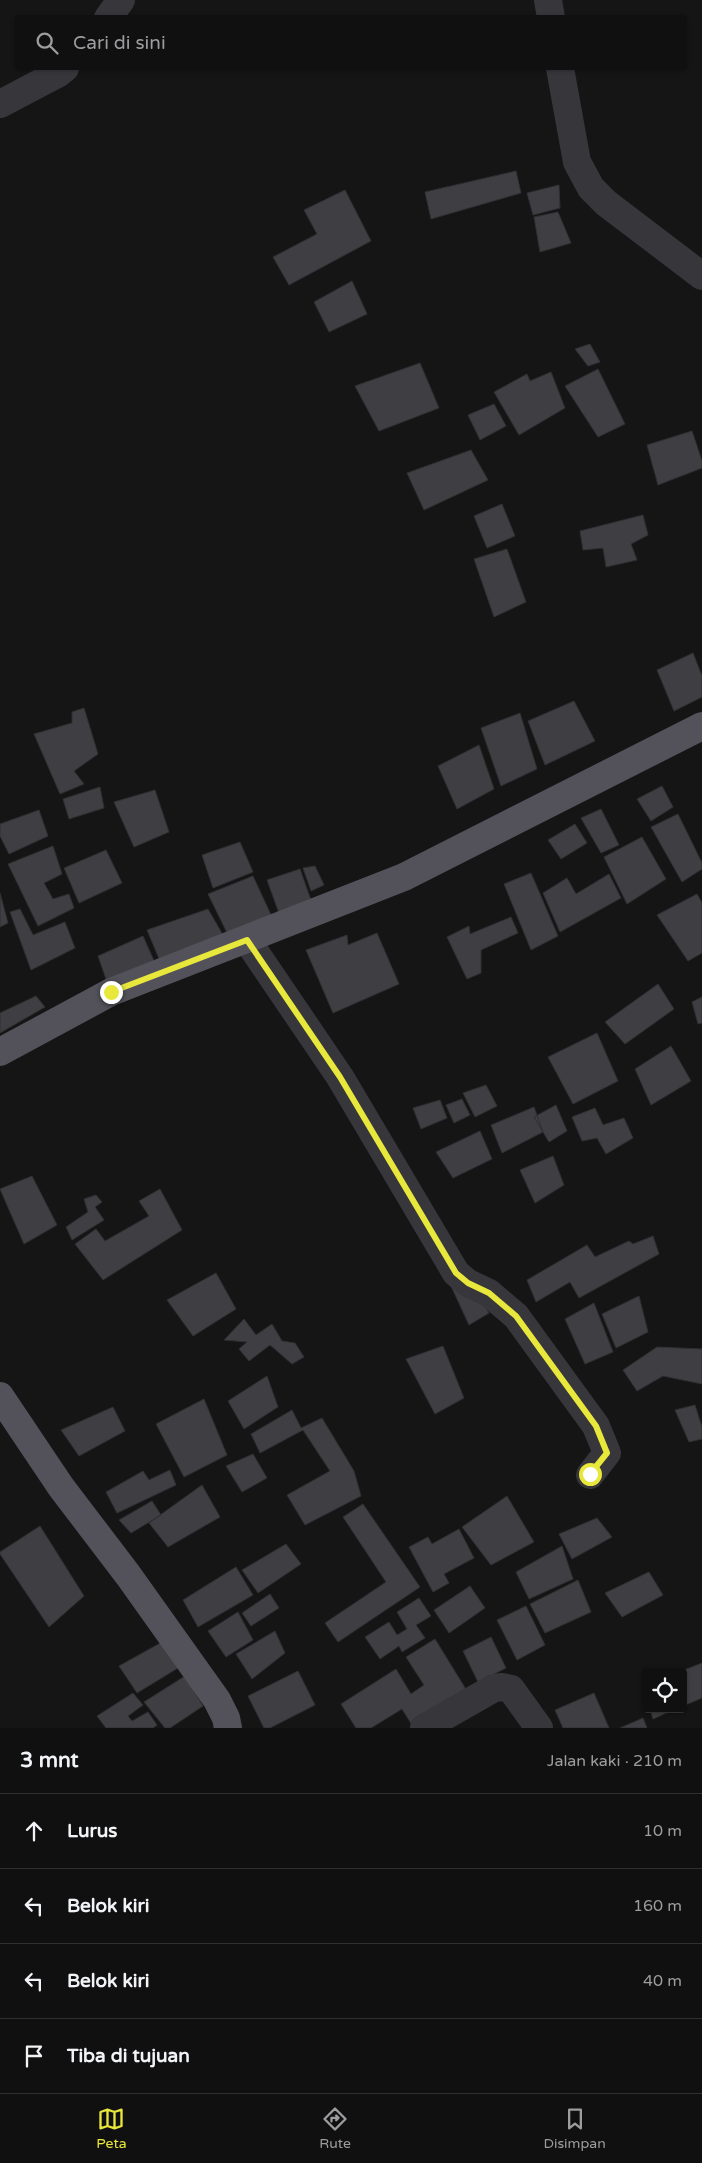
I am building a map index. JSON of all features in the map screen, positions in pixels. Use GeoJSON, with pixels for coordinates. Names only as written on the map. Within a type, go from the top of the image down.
{"type":"FeatureCollection","features":[{"type":"Feature","properties":{"kind":"main road"},"geometry":{"type":"LineString","coordinates":[[0,1052],[111,992],[404,877],[702,726]]}},
{"type":"Feature","properties":{"kind":"main road"},"geometry":{"type":"LineString","coordinates":[[0,1396],[61,1487],[128,1575],[217,1700],[226,1718],[228,1728]]}},
{"type":"Feature","properties":{"kind":"street"},"geometry":{"type":"LineString","coordinates":[[110,15],[121,0]]}},
{"type":"Feature","properties":{"kind":"street"},"geometry":{"type":"LineString","coordinates":[[548,0],[550,15]]}},
{"type":"Feature","properties":{"kind":"street"},"geometry":{"type":"LineString","coordinates":[[0,104],[63,70]]}},
{"type":"Feature","properties":{"kind":"street"},"geometry":{"type":"LineString","coordinates":[[560,70],[577,162],[591,188],[606,203],[702,276]]}},
{"type":"Feature","properties":{"kind":"street"},"geometry":{"type":"LineString","coordinates":[[247,940],[340,1077],[456,1273],[468,1283],[489,1293],[516,1316],[596,1426],[607,1453],[590,1475]]}},
{"type":"Feature","properties":{"kind":"street"},"geometry":{"type":"LineString","coordinates":[[424,1728],[494,1688],[502,1687],[511,1689],[539,1728]]}},
{"type":"Feature","properties":{"kind":"building"},"geometry":{"type":"Polygon","coordinates":[[[516,171],[521,193],[431,219],[425,192],[516,171]]]}},
{"type":"Feature","properties":{"kind":"building"},"geometry":{"type":"Polygon","coordinates":[[[559,185],[560,208],[533,215],[527,193],[559,185]]]}},
{"type":"Feature","properties":{"kind":"building"},"geometry":{"type":"Polygon","coordinates":[[[345,190],[371,241],[289,285],[273,257],[317,234],[304,210],[345,190]]]}},
{"type":"Feature","properties":{"kind":"building"},"geometry":{"type":"Polygon","coordinates":[[[558,212],[571,243],[540,252],[534,217],[558,212]]]}},
{"type":"Feature","properties":{"kind":"building"},"geometry":{"type":"Polygon","coordinates":[[[352,281],[367,314],[329,332],[314,302],[352,281]]]}},
{"type":"Feature","properties":{"kind":"building"},"geometry":{"type":"Polygon","coordinates":[[[590,344],[600,362],[588,366],[575,349],[590,344]]]}},
{"type":"Feature","properties":{"kind":"building"},"geometry":{"type":"Polygon","coordinates":[[[420,363],[439,408],[379,431],[355,386],[420,363]]]}},
{"type":"Feature","properties":{"kind":"building"},"geometry":{"type":"Polygon","coordinates":[[[598,369],[625,424],[598,437],[565,386],[598,369]]]}},
{"type":"Feature","properties":{"kind":"building"},"geometry":{"type":"Polygon","coordinates":[[[551,372],[565,408],[519,435],[494,392],[527,374],[530,381],[551,372]]]}},
{"type":"Feature","properties":{"kind":"building"},"geometry":{"type":"Polygon","coordinates":[[[494,404],[506,426],[480,440],[468,415],[494,404]]]}},
{"type":"Feature","properties":{"kind":"building"},"geometry":{"type":"Polygon","coordinates":[[[692,431],[702,461],[702,468],[658,485],[647,445],[692,431]]]}},
{"type":"Feature","properties":{"kind":"building"},"geometry":{"type":"Polygon","coordinates":[[[471,450],[488,480],[424,510],[407,473],[471,450]]]}},
{"type":"Feature","properties":{"kind":"building"},"geometry":{"type":"Polygon","coordinates":[[[502,504],[515,536],[487,548],[474,516],[502,504]]]}},
{"type":"Feature","properties":{"kind":"building"},"geometry":{"type":"Polygon","coordinates":[[[643,515],[648,535],[631,544],[637,560],[606,567],[603,548],[583,550],[580,531],[643,515]]]}},
{"type":"Feature","properties":{"kind":"building"},"geometry":{"type":"Polygon","coordinates":[[[507,549],[526,602],[494,617],[474,559],[507,549]]]}},
{"type":"Feature","properties":{"kind":"building"},"geometry":{"type":"Polygon","coordinates":[[[693,653],[702,676],[702,697],[674,711],[657,670],[693,653]]]}},
{"type":"Feature","properties":{"kind":"building"},"geometry":{"type":"Polygon","coordinates":[[[574,701],[595,741],[545,765],[528,721],[574,701]]]}},
{"type":"Feature","properties":{"kind":"building"},"geometry":{"type":"Polygon","coordinates":[[[84,708],[98,754],[74,771],[84,784],[60,794],[34,734],[72,723],[72,712],[84,708]]]}},
{"type":"Feature","properties":{"kind":"building"},"geometry":{"type":"Polygon","coordinates":[[[520,713],[537,769],[501,786],[481,728],[520,713]]]}},
{"type":"Feature","properties":{"kind":"building"},"geometry":{"type":"Polygon","coordinates":[[[479,745],[494,789],[457,809],[438,766],[479,745]]]}},
{"type":"Feature","properties":{"kind":"building"},"geometry":{"type":"Polygon","coordinates":[[[662,786],[673,807],[651,821],[637,799],[662,786]]]}},
{"type":"Feature","properties":{"kind":"building"},"geometry":{"type":"Polygon","coordinates":[[[100,787],[104,808],[69,819],[63,799],[100,787]]]}},
{"type":"Feature","properties":{"kind":"building"},"geometry":{"type":"Polygon","coordinates":[[[155,790],[169,832],[134,847],[114,802],[155,790]]]}},
{"type":"Feature","properties":{"kind":"building"},"geometry":{"type":"Polygon","coordinates":[[[601,809],[619,845],[601,853],[581,818],[601,809]]]}},
{"type":"Feature","properties":{"kind":"building"},"geometry":{"type":"Polygon","coordinates":[[[39,810],[48,836],[9,854],[0,836],[0,824],[39,810]]]}},
{"type":"Feature","properties":{"kind":"building"},"geometry":{"type":"Polygon","coordinates":[[[678,814],[702,863],[702,869],[682,882],[651,827],[678,814]]]}},
{"type":"Feature","properties":{"kind":"building"},"geometry":{"type":"Polygon","coordinates":[[[575,824],[587,843],[561,859],[548,840],[575,824]]]}},
{"type":"Feature","properties":{"kind":"building"},"geometry":{"type":"Polygon","coordinates":[[[642,837],[666,879],[627,904],[604,857],[642,837]]]}},
{"type":"Feature","properties":{"kind":"building"},"geometry":{"type":"Polygon","coordinates":[[[240,842],[253,872],[213,888],[202,855],[240,842]]]}},
{"type":"Feature","properties":{"kind":"building"},"geometry":{"type":"Polygon","coordinates":[[[53,846],[62,874],[44,883],[53,899],[69,894],[74,908],[38,926],[8,864],[53,846]]]}},
{"type":"Feature","properties":{"kind":"building"},"geometry":{"type":"Polygon","coordinates":[[[106,850],[122,883],[79,903],[64,868],[106,850]]]}},
{"type":"Feature","properties":{"kind":"building"},"geometry":{"type":"Polygon","coordinates":[[[315,866],[324,885],[311,891],[303,868],[315,866]]]}},
{"type":"Feature","properties":{"kind":"building"},"geometry":{"type":"Polygon","coordinates":[[[300,869],[312,903],[280,916],[267,880],[300,869]]]}},
{"type":"Feature","properties":{"kind":"building"},"geometry":{"type":"Polygon","coordinates":[[[531,873],[558,936],[531,950],[504,884],[531,873]]]}},
{"type":"Feature","properties":{"kind":"building"},"geometry":{"type":"Polygon","coordinates":[[[609,874],[621,898],[560,932],[543,893],[567,878],[576,894],[609,874]]]}},
{"type":"Feature","properties":{"kind":"building"},"geometry":{"type":"Polygon","coordinates":[[[253,876],[272,917],[229,937],[208,894],[253,876]]]}},
{"type":"Feature","properties":{"kind":"building"},"geometry":{"type":"Polygon","coordinates":[[[0,893],[8,923],[0,927],[0,893]]]}},
{"type":"Feature","properties":{"kind":"building"},"geometry":{"type":"Polygon","coordinates":[[[697,894],[702,903],[702,953],[688,961],[657,915],[697,894]]]}},
{"type":"Feature","properties":{"kind":"building"},"geometry":{"type":"Polygon","coordinates":[[[20,909],[33,935],[65,922],[75,948],[31,970],[10,912],[20,909]]]}},
{"type":"Feature","properties":{"kind":"building"},"geometry":{"type":"Polygon","coordinates":[[[208,909],[223,935],[160,961],[147,930],[208,909]]]}},
{"type":"Feature","properties":{"kind":"building"},"geometry":{"type":"Polygon","coordinates":[[[511,917],[518,933],[481,950],[481,973],[467,979],[447,937],[469,926],[470,934],[511,917]]]}},
{"type":"Feature","properties":{"kind":"building"},"geometry":{"type":"Polygon","coordinates":[[[377,933],[399,984],[333,1013],[306,950],[347,935],[348,945],[377,933]]]}},
{"type":"Feature","properties":{"kind":"building"},"geometry":{"type":"Polygon","coordinates":[[[143,936],[155,963],[107,982],[98,956],[143,936]]]}},
{"type":"Feature","properties":{"kind":"building"},"geometry":{"type":"Polygon","coordinates":[[[658,984],[674,1009],[625,1044],[605,1022],[658,984]]]}},
{"type":"Feature","properties":{"kind":"building"},"geometry":{"type":"Polygon","coordinates":[[[36,996],[45,1007],[0,1033],[0,1013],[36,996]]]}},
{"type":"Feature","properties":{"kind":"building"},"geometry":{"type":"Polygon","coordinates":[[[702,997],[702,1023],[698,1024],[692,1002],[702,997]]]}},
{"type":"Feature","properties":{"kind":"building"},"geometry":{"type":"Polygon","coordinates":[[[597,1033],[618,1081],[573,1104],[548,1057],[597,1033]]]}},
{"type":"Feature","properties":{"kind":"building"},"geometry":{"type":"Polygon","coordinates":[[[671,1046],[691,1081],[651,1105],[635,1069],[671,1046]]]}},
{"type":"Feature","properties":{"kind":"building"},"geometry":{"type":"Polygon","coordinates":[[[486,1085],[497,1106],[475,1117],[463,1093],[486,1085]]]}},
{"type":"Feature","properties":{"kind":"building"},"geometry":{"type":"Polygon","coordinates":[[[462,1099],[470,1115],[454,1123],[446,1105],[462,1099]]]}},
{"type":"Feature","properties":{"kind":"building"},"geometry":{"type":"Polygon","coordinates":[[[440,1100],[447,1118],[421,1129],[413,1108],[440,1100]]]}},
{"type":"Feature","properties":{"kind":"building"},"geometry":{"type":"Polygon","coordinates":[[[556,1105],[567,1131],[549,1142],[534,1117],[556,1105]]]}},
{"type":"Feature","properties":{"kind":"building"},"geometry":{"type":"Polygon","coordinates":[[[534,1107],[543,1132],[502,1153],[491,1125],[534,1107]]]}},
{"type":"Feature","properties":{"kind":"building"},"geometry":{"type":"Polygon","coordinates":[[[595,1108],[603,1125],[624,1118],[633,1138],[606,1154],[597,1138],[582,1141],[572,1117],[595,1108]]]}},
{"type":"Feature","properties":{"kind":"building"},"geometry":{"type":"Polygon","coordinates":[[[480,1131],[492,1159],[453,1178],[436,1152],[480,1131]]]}},
{"type":"Feature","properties":{"kind":"building"},"geometry":{"type":"Polygon","coordinates":[[[553,1156],[564,1185],[535,1203],[520,1170],[553,1156]]]}},
{"type":"Feature","properties":{"kind":"building"},"geometry":{"type":"Polygon","coordinates":[[[32,1176],[57,1225],[24,1244],[0,1189],[32,1176]]]}},
{"type":"Feature","properties":{"kind":"building"},"geometry":{"type":"Polygon","coordinates":[[[160,1189],[182,1230],[103,1280],[75,1244],[96,1229],[105,1241],[149,1216],[139,1201],[160,1189]]]}},
{"type":"Feature","properties":{"kind":"building"},"geometry":{"type":"Polygon","coordinates":[[[96,1195],[102,1202],[95,1207],[104,1220],[72,1240],[66,1227],[88,1212],[84,1199],[96,1195]]]}},
{"type":"Feature","properties":{"kind":"building"},"geometry":{"type":"Polygon","coordinates":[[[653,1236],[659,1254],[579,1298],[570,1282],[536,1302],[527,1280],[587,1245],[595,1257],[629,1241],[633,1244],[653,1236]]]}},
{"type":"Feature","properties":{"kind":"building"},"geometry":{"type":"Polygon","coordinates":[[[216,1273],[236,1309],[193,1336],[167,1300],[216,1273]]]}},
{"type":"Feature","properties":{"kind":"building"},"geometry":{"type":"Polygon","coordinates":[[[468,1278],[489,1313],[469,1325],[451,1286],[468,1278]]]}},
{"type":"Feature","properties":{"kind":"building"},"geometry":{"type":"Polygon","coordinates":[[[639,1296],[648,1332],[616,1348],[602,1314],[639,1296]]]}},
{"type":"Feature","properties":{"kind":"building"},"geometry":{"type":"Polygon","coordinates":[[[594,1303],[613,1352],[585,1364],[565,1319],[594,1303]]]}},
{"type":"Feature","properties":{"kind":"building"},"geometry":{"type":"Polygon","coordinates":[[[244,1319],[256,1335],[272,1324],[282,1341],[295,1343],[304,1357],[292,1364],[270,1345],[249,1361],[239,1349],[247,1342],[224,1340],[244,1319]]]}},
{"type":"Feature","properties":{"kind":"building"},"geometry":{"type":"Polygon","coordinates":[[[443,1346],[464,1398],[435,1414],[406,1359],[443,1346]]]}},
{"type":"Feature","properties":{"kind":"building"},"geometry":{"type":"Polygon","coordinates":[[[657,1347],[702,1349],[702,1384],[663,1376],[637,1391],[623,1370],[657,1347]]]}},
{"type":"Feature","properties":{"kind":"building"},"geometry":{"type":"Polygon","coordinates":[[[267,1376],[278,1407],[244,1429],[228,1401],[267,1376]]]}},
{"type":"Feature","properties":{"kind":"building"},"geometry":{"type":"Polygon","coordinates":[[[204,1399],[227,1455],[184,1477],[156,1424],[204,1399]]]}},
{"type":"Feature","properties":{"kind":"building"},"geometry":{"type":"Polygon","coordinates":[[[695,1405],[702,1427],[702,1439],[689,1442],[675,1410],[695,1405]]]}},
{"type":"Feature","properties":{"kind":"building"},"geometry":{"type":"Polygon","coordinates":[[[113,1407],[125,1431],[79,1456],[61,1430],[113,1407]]]}},
{"type":"Feature","properties":{"kind":"building"},"geometry":{"type":"Polygon","coordinates":[[[292,1410],[301,1428],[322,1418],[354,1471],[361,1496],[305,1525],[287,1495],[330,1471],[303,1430],[260,1453],[251,1434],[292,1410]]]}},
{"type":"Feature","properties":{"kind":"building"},"geometry":{"type":"Polygon","coordinates":[[[253,1454],[267,1478],[242,1492],[226,1466],[253,1454]]]}},
{"type":"Feature","properties":{"kind":"building"},"geometry":{"type":"Polygon","coordinates":[[[170,1470],[176,1485],[117,1513],[106,1492],[143,1471],[149,1480],[170,1470]]]}},
{"type":"Feature","properties":{"kind":"building"},"geometry":{"type":"Polygon","coordinates":[[[202,1485],[220,1517],[168,1547],[149,1523],[202,1485]]]}},
{"type":"Feature","properties":{"kind":"building"},"geometry":{"type":"Polygon","coordinates":[[[507,1496],[534,1542],[491,1565],[462,1527],[507,1496]]]}},
{"type":"Feature","properties":{"kind":"building"},"geometry":{"type":"Polygon","coordinates":[[[152,1501],[161,1515],[131,1533],[119,1520],[152,1501]]]}},
{"type":"Feature","properties":{"kind":"building"},"geometry":{"type":"Polygon","coordinates":[[[363,1504],[420,1587],[338,1642],[325,1623],[386,1582],[343,1517],[363,1504]]]}},
{"type":"Feature","properties":{"kind":"building"},"geometry":{"type":"Polygon","coordinates":[[[597,1518],[612,1537],[572,1559],[559,1534],[597,1518]]]}},
{"type":"Feature","properties":{"kind":"building"},"geometry":{"type":"Polygon","coordinates":[[[40,1526],[84,1596],[49,1627],[0,1554],[0,1552],[40,1526]]]}},
{"type":"Feature","properties":{"kind":"building"},"geometry":{"type":"Polygon","coordinates":[[[459,1529],[474,1558],[444,1574],[449,1583],[433,1592],[409,1547],[428,1537],[432,1544],[459,1529]]]}},
{"type":"Feature","properties":{"kind":"building"},"geometry":{"type":"Polygon","coordinates":[[[286,1544],[301,1564],[258,1593],[242,1570],[286,1544]]]}},
{"type":"Feature","properties":{"kind":"building"},"geometry":{"type":"Polygon","coordinates":[[[562,1546],[573,1579],[529,1599],[516,1572],[562,1546]]]}},
{"type":"Feature","properties":{"kind":"building"},"geometry":{"type":"Polygon","coordinates":[[[236,1567],[253,1595],[198,1627],[183,1600],[236,1567]]]}},
{"type":"Feature","properties":{"kind":"building"},"geometry":{"type":"Polygon","coordinates":[[[649,1572],[663,1595],[622,1617],[605,1593],[649,1572]]]}},
{"type":"Feature","properties":{"kind":"building"},"geometry":{"type":"Polygon","coordinates":[[[578,1580],[591,1612],[545,1633],[530,1604],[578,1580]]]}},
{"type":"Feature","properties":{"kind":"building"},"geometry":{"type":"Polygon","coordinates":[[[470,1586],[485,1608],[449,1633],[434,1610],[470,1586]]]}},
{"type":"Feature","properties":{"kind":"building"},"geometry":{"type":"Polygon","coordinates":[[[270,1594],[279,1608],[251,1626],[242,1613],[270,1594]]]}},
{"type":"Feature","properties":{"kind":"building"},"geometry":{"type":"Polygon","coordinates":[[[419,1598],[431,1616],[416,1625],[425,1638],[402,1652],[399,1646],[380,1659],[365,1637],[389,1622],[397,1635],[407,1629],[397,1612],[419,1598]]]}},
{"type":"Feature","properties":{"kind":"building"},"geometry":{"type":"Polygon","coordinates":[[[526,1606],[545,1645],[517,1660],[497,1620],[526,1606]]]}},
{"type":"Feature","properties":{"kind":"building"},"geometry":{"type":"Polygon","coordinates":[[[238,1612],[253,1640],[226,1657],[208,1631],[238,1612]]]}},
{"type":"Feature","properties":{"kind":"building"},"geometry":{"type":"Polygon","coordinates":[[[275,1631],[285,1653],[252,1679],[236,1654],[275,1631]]]}},
{"type":"Feature","properties":{"kind":"building"},"geometry":{"type":"Polygon","coordinates":[[[491,1637],[506,1668],[478,1682],[463,1651],[491,1637]]]}},
{"type":"Feature","properties":{"kind":"building"},"geometry":{"type":"Polygon","coordinates":[[[435,1639],[467,1691],[412,1725],[402,1709],[371,1728],[356,1728],[341,1704],[396,1669],[411,1694],[424,1685],[406,1657],[435,1639]]]}},
{"type":"Feature","properties":{"kind":"building"},"geometry":{"type":"Polygon","coordinates":[[[164,1641],[178,1668],[137,1693],[119,1666],[164,1641]]]}},
{"type":"Feature","properties":{"kind":"building"},"geometry":{"type":"Polygon","coordinates":[[[702,1663],[702,1698],[687,1704],[687,1669],[702,1663]]]}},
{"type":"Feature","properties":{"kind":"building"},"geometry":{"type":"Polygon","coordinates":[[[298,1671],[315,1705],[270,1728],[264,1728],[248,1696],[298,1671]]]}},
{"type":"Feature","properties":{"kind":"building"},"geometry":{"type":"Polygon","coordinates":[[[185,1676],[203,1706],[170,1728],[165,1728],[144,1702],[185,1676]]]}},
{"type":"Feature","properties":{"kind":"building"},"geometry":{"type":"Polygon","coordinates":[[[133,1693],[143,1705],[128,1716],[132,1721],[148,1712],[157,1725],[153,1728],[106,1728],[97,1716],[133,1693]]]}},
{"type":"Feature","properties":{"kind":"building"},"geometry":{"type":"Polygon","coordinates":[[[594,1693],[609,1728],[563,1728],[555,1710],[594,1693]]]}},
{"type":"Feature","properties":{"kind":"building"},"geometry":{"type":"Polygon","coordinates":[[[651,1713],[666,1713],[653,1719],[651,1713]]]}},
{"type":"Feature","properties":{"kind":"building"},"geometry":{"type":"Polygon","coordinates":[[[643,1718],[647,1728],[620,1728],[643,1718]]]}},
{"type":"Feature","properties":{"kind":"route"},"geometry":{"type":"LineString","coordinates":[[111,992],[247,940],[340,1077],[456,1273],[468,1283],[489,1293],[516,1316],[596,1426],[607,1453],[590,1474]]}}]}
